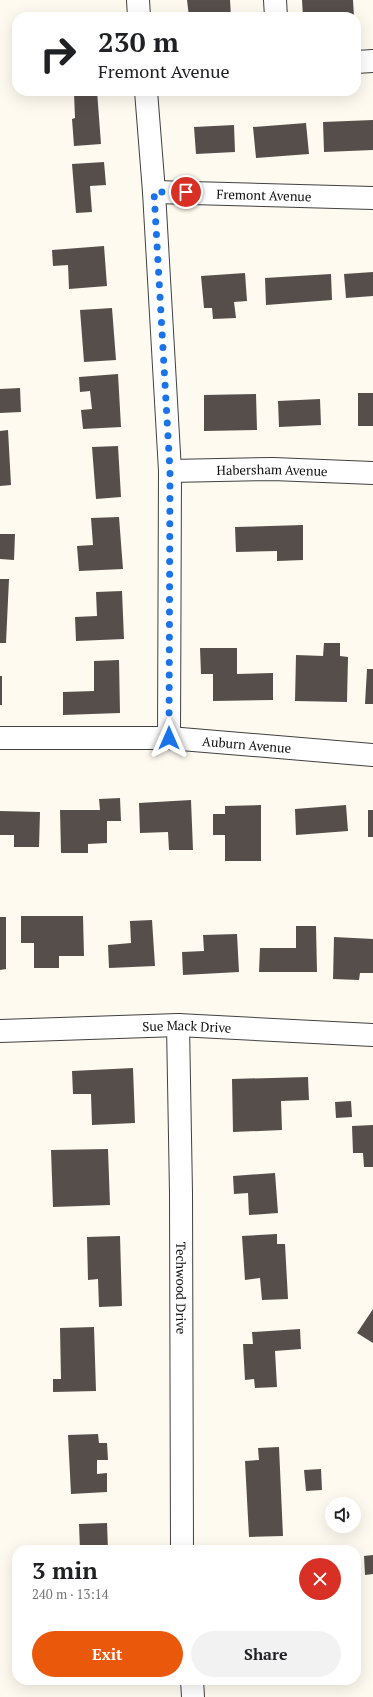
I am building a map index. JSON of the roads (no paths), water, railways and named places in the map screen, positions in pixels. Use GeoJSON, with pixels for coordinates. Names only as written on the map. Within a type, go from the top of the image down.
{"type":"FeatureCollection","features":[{"type":"Feature","properties":{"kind":"street"},"geometry":{"type":"LineString","coordinates":[[138,0],[139,12]]}},
{"type":"Feature","properties":{"kind":"street"},"geometry":{"type":"LineString","coordinates":[[275,0],[276,12]]}},
{"type":"Feature","properties":{"kind":"street"},"geometry":{"type":"LineString","coordinates":[[361,62],[373,61]]}},
{"type":"Feature","properties":{"kind":"street"},"geometry":{"type":"LineString","coordinates":[[146,96],[154,192],[170,471],[169,738]]}},
{"type":"Feature","properties":{"kind":"street","name":"Fremont Avenue"},"geometry":{"type":"LineString","coordinates":[[154,192],[373,198]]}},
{"type":"Feature","properties":{"kind":"street","name":"Habersham Avenue"},"geometry":{"type":"LineString","coordinates":[[170,471],[274,469],[373,472]]}},
{"type":"Feature","properties":{"kind":"street","name":"Auburn Avenue"},"geometry":{"type":"LineString","coordinates":[[0,738],[169,738],[373,755]]}},
{"type":"Feature","properties":{"kind":"street","name":"Sue Mack Drive"},"geometry":{"type":"LineString","coordinates":[[0,1031],[178,1025],[373,1035]]}},
{"type":"Feature","properties":{"kind":"street","name":"Techwood Drive"},"geometry":{"type":"LineString","coordinates":[[178,1025],[181,1193],[182,1545]]}},
{"type":"Feature","properties":{"kind":"street"},"geometry":{"type":"LineString","coordinates":[[192,1685],[193,1697]]}}]}
